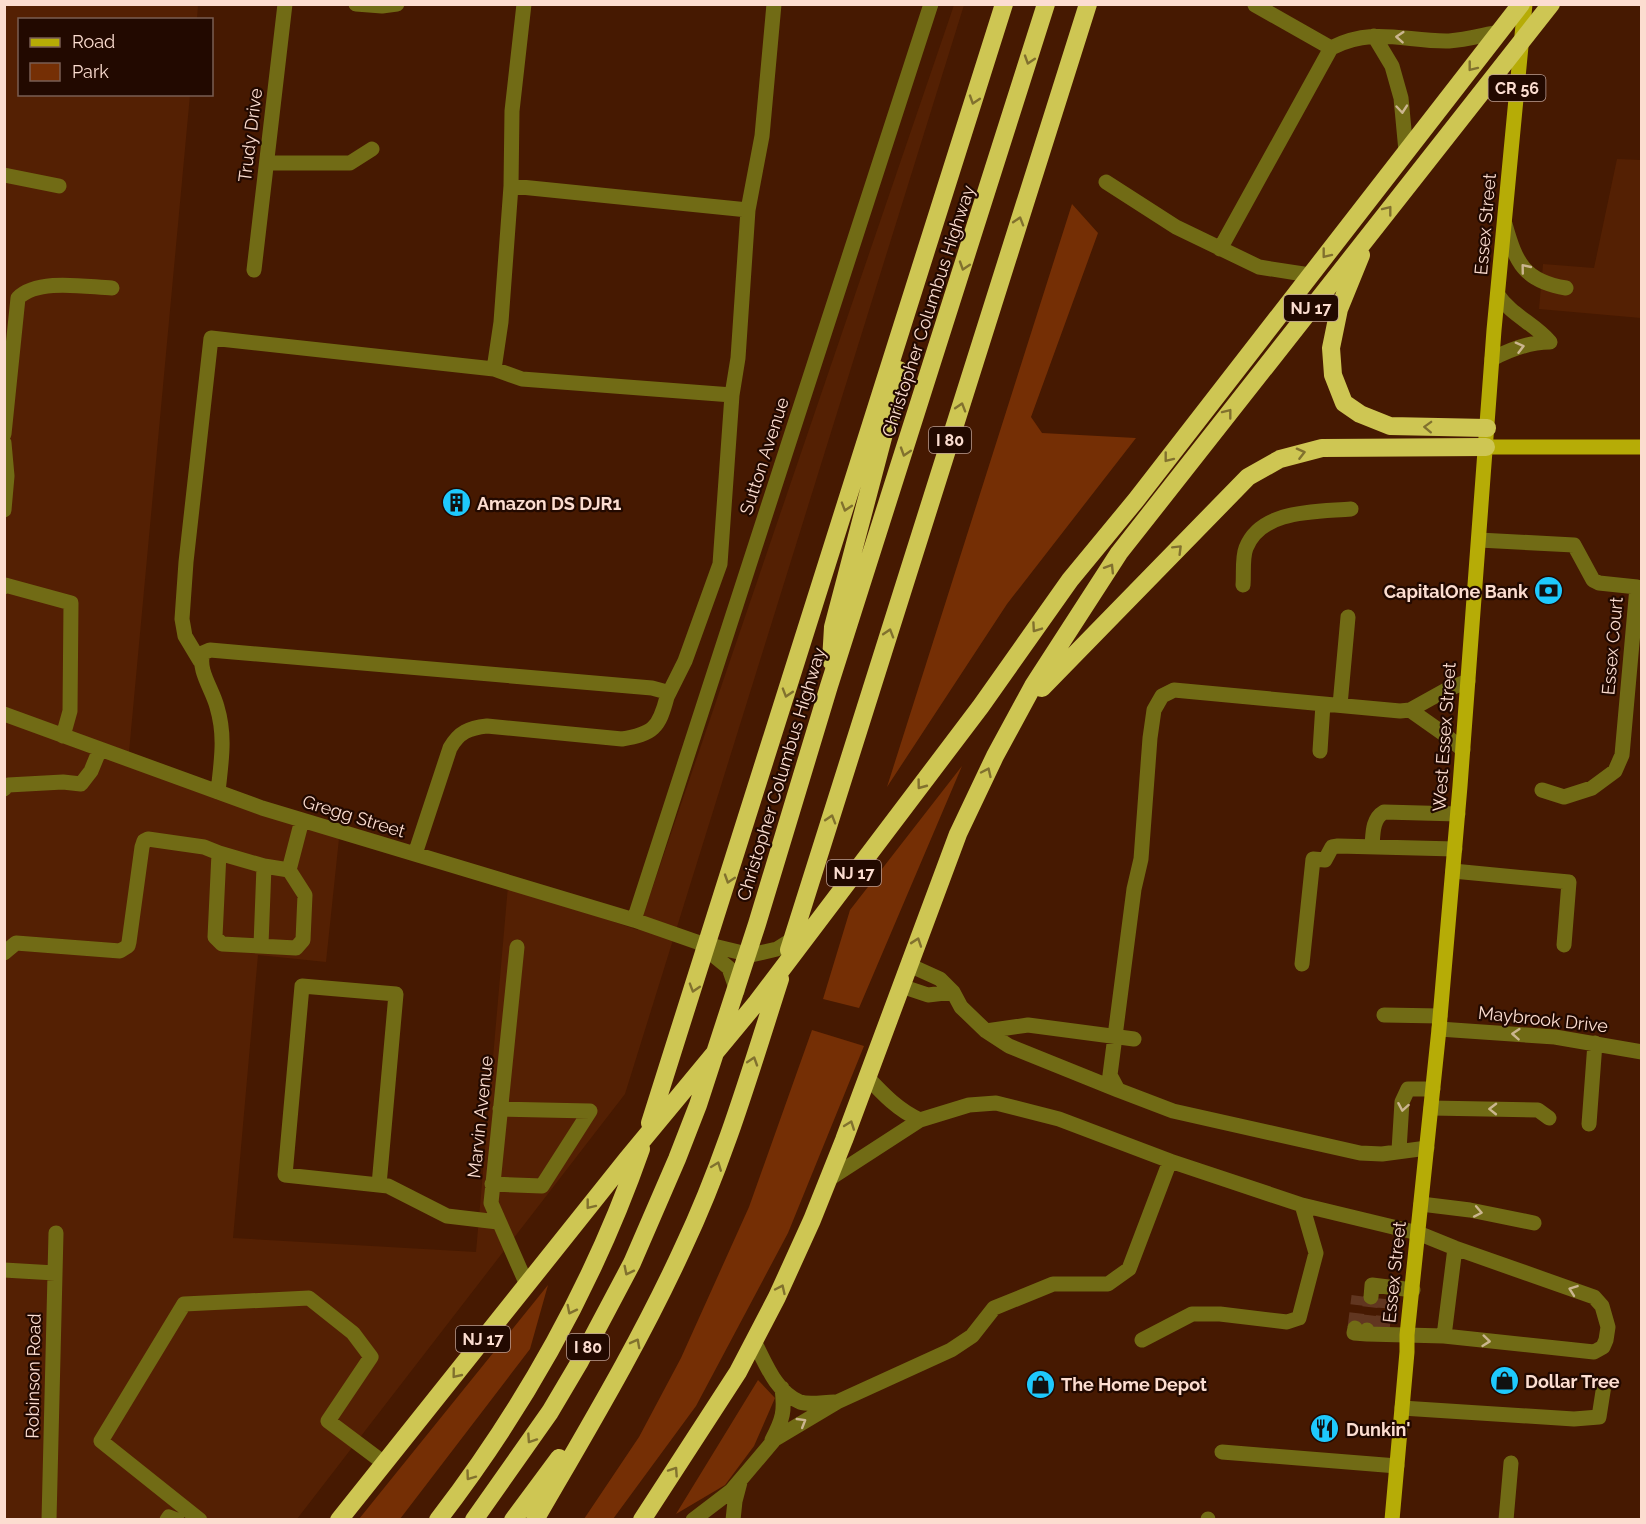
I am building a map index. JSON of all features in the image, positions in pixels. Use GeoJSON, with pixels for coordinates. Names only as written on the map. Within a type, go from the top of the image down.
{"type":"FeatureCollection","features":[{"type":"Feature","properties":{"kind":"highway","name":"Christopher Columbus Highway"},"geometry":{"type":"LineString","coordinates":[[438,1520],[475,1469],[536,1374],[590,1274],[630,1180],[670,1064],[1004,4]]}},
{"type":"Feature","properties":{"kind":"highway","name":"Christopher Columbus Highway"},"geometry":{"type":"LineString","coordinates":[[474,1520],[550,1412],[579,1363],[632,1263],[698,1105],[1046,4]]}},
{"type":"Feature","properties":{"kind":"highway","name":"I 80"},"geometry":{"type":"LineString","coordinates":[[535,1520],[644,1329],[684,1247],[735,1116],[1088,4]]}},
{"type":"Feature","properties":{"kind":"highway","name":"NJ 17"},"geometry":{"type":"LineString","coordinates":[[339,1520],[627,1159],[739,1024],[981,706],[1070,580],[1136,500],[1523,4]]}},
{"type":"Feature","properties":{"kind":"highway","name":"NJ 17"},"geometry":{"type":"LineString","coordinates":[[642,1520],[738,1372],[777,1297],[829,1179],[958,834],[995,756],[1034,686],[1119,553],[1551,4]]}},
{"type":"Feature","properties":{"kind":"highway"},"geometry":{"type":"LineString","coordinates":[[1370,234],[1338,309],[1331,348],[1333,375],[1344,403],[1360,414],[1390,426],[1487,428]]}},
{"type":"Feature","properties":{"kind":"highway"},"geometry":{"type":"LineString","coordinates":[[829,686],[833,627],[894,396],[915,291]]}},
{"type":"Feature","properties":{"kind":"highway"},"geometry":{"type":"LineString","coordinates":[[1020,711],[1248,477],[1280,459],[1322,448],[1486,447]]}},
{"type":"Feature","properties":{"kind":"highway","name":"I 80"},"geometry":{"type":"LineString","coordinates":[[513,1520],[608,1395]]}},
{"type":"Feature","properties":{"kind":"main road","name":"Essex Street"},"geometry":{"type":"LineString","coordinates":[[1486,447],[1523,4]]}},
{"type":"Feature","properties":{"kind":"main road"},"geometry":{"type":"LineString","coordinates":[[1486,447],[1641,447]]}},
{"type":"Feature","properties":{"kind":"main road","name":"West Essex Street"},"geometry":{"type":"LineString","coordinates":[[1440,1023],[1486,447]]}},
{"type":"Feature","properties":{"kind":"main road","name":"Essex Street"},"geometry":{"type":"LineString","coordinates":[[1392,1520],[1407,1335],[1440,1023]]}},
{"type":"Feature","properties":{"kind":"street","name":"Trudy Drive"},"geometry":{"type":"LineString","coordinates":[[254,270],[285,4]]}},
{"type":"Feature","properties":{"kind":"street"},"geometry":{"type":"LineString","coordinates":[[356,4],[382,6],[397,4]]}},
{"type":"Feature","properties":{"kind":"street"},"geometry":{"type":"LineString","coordinates":[[494,369],[501,322],[511,186],[512,111],[524,4]]}},
{"type":"Feature","properties":{"kind":"street"},"geometry":{"type":"LineString","coordinates":[[415,854],[450,748],[455,739],[465,730],[471,727],[487,726],[622,739],[649,732],[658,725],[667,698],[685,661],[720,564],[748,210],[762,136],[774,4]]}},
{"type":"Feature","properties":{"kind":"street","name":"Sutton Avenue"},"geometry":{"type":"LineString","coordinates":[[634,920],[931,4]]}},
{"type":"Feature","properties":{"kind":"street"},"geometry":{"type":"LineString","coordinates":[[1255,5],[1331,48]]}},
{"type":"Feature","properties":{"kind":"street"},"geometry":{"type":"LineString","coordinates":[[1220,249],[1331,48],[1345,41],[1374,36],[1450,41],[1500,32]]}},
{"type":"Feature","properties":{"kind":"street"},"geometry":{"type":"LineString","coordinates":[[1374,36],[1392,66],[1401,98],[1406,152]]}},
{"type":"Feature","properties":{"kind":"street"},"geometry":{"type":"LineString","coordinates":[[267,163],[350,163],[372,149]]}},
{"type":"Feature","properties":{"kind":"street"},"geometry":{"type":"LineString","coordinates":[[4,176],[58,186]]}},
{"type":"Feature","properties":{"kind":"street"},"geometry":{"type":"LineString","coordinates":[[1106,182],[1176,227],[1259,267],[1310,275]]}},
{"type":"Feature","properties":{"kind":"street"},"geometry":{"type":"LineString","coordinates":[[511,186],[748,210]]}},
{"type":"Feature","properties":{"kind":"street"},"geometry":{"type":"LineString","coordinates":[[1505,224],[1520,262],[1533,278],[1566,288]]}},
{"type":"Feature","properties":{"kind":"street"},"geometry":{"type":"LineString","coordinates":[[4,434],[18,298],[24,291],[54,285],[112,288]]}},
{"type":"Feature","properties":{"kind":"street"},"geometry":{"type":"LineString","coordinates":[[1492,359],[1523,345],[1550,342],[1544,334],[1505,305],[1498,295]]}},
{"type":"Feature","properties":{"kind":"street"},"geometry":{"type":"LineString","coordinates":[[218,792],[224,738],[217,704],[200,661],[185,636],[182,619],[186,562],[211,338],[494,369],[522,379],[732,395]]}},
{"type":"Feature","properties":{"kind":"street"},"geometry":{"type":"LineString","coordinates":[[4,442],[7,476],[4,510]]}},
{"type":"Feature","properties":{"kind":"street"},"geometry":{"type":"LineString","coordinates":[[1243,585],[1246,548],[1258,531],[1274,520],[1302,513],[1351,509]]}},
{"type":"Feature","properties":{"kind":"street","name":"Essex Court"},"geometry":{"type":"LineString","coordinates":[[1479,540],[1574,545],[1593,580],[1599,583],[1637,587],[1622,754],[1619,764],[1610,776],[1581,792],[1564,796],[1542,790]]}},
{"type":"Feature","properties":{"kind":"street"},"geometry":{"type":"LineString","coordinates":[[5,585],[71,603],[70,711],[63,736]]}},
{"type":"Feature","properties":{"kind":"street"},"geometry":{"type":"LineString","coordinates":[[1340,705],[1347,617]]}},
{"type":"Feature","properties":{"kind":"street"},"geometry":{"type":"LineString","coordinates":[[200,661],[203,653],[210,650],[652,688],[663,691],[667,698]]}},
{"type":"Feature","properties":{"kind":"street"},"geometry":{"type":"LineString","coordinates":[[1410,710],[1468,681]]}},
{"type":"Feature","properties":{"kind":"street"},"geometry":{"type":"LineString","coordinates":[[1118,1090],[1110,1075],[1134,889],[1141,859],[1150,738],[1154,710],[1162,696],[1174,690],[1410,710],[1463,750]]}},
{"type":"Feature","properties":{"kind":"street"},"geometry":{"type":"LineString","coordinates":[[1320,751],[1323,704]]}},
{"type":"Feature","properties":{"kind":"street","name":"Gregg Street"},"geometry":{"type":"LineString","coordinates":[[4,714],[262,808],[634,920],[697,942],[751,955],[777,949],[813,927]]}},
{"type":"Feature","properties":{"kind":"street"},"geometry":{"type":"LineString","coordinates":[[4,789],[8,785],[63,782],[81,784],[91,771],[100,749]]}},
{"type":"Feature","properties":{"kind":"street"},"geometry":{"type":"LineString","coordinates":[[1372,847],[1375,822],[1384,812],[1458,814]]}},
{"type":"Feature","properties":{"kind":"street"},"geometry":{"type":"LineString","coordinates":[[219,853],[215,937],[222,944],[296,948],[303,940],[305,896],[289,870],[302,820]]}},
{"type":"Feature","properties":{"kind":"street"},"geometry":{"type":"LineString","coordinates":[[4,953],[16,943],[120,951],[124,949],[129,942],[144,841],[148,839],[204,847],[264,866],[289,870]]}},
{"type":"Feature","properties":{"kind":"street"},"geometry":{"type":"LineString","coordinates":[[1302,964],[1313,859],[1325,860],[1332,847],[1455,849]]}},
{"type":"Feature","properties":{"kind":"street"},"geometry":{"type":"LineString","coordinates":[[261,945],[264,866]]}},
{"type":"Feature","properties":{"kind":"street"},"geometry":{"type":"LineString","coordinates":[[1453,871],[1569,882],[1564,945]]}},
{"type":"Feature","properties":{"kind":"street","name":"Gregg Street"},"geometry":{"type":"LineString","coordinates":[[697,942],[729,968],[738,996],[739,1024]]}},
{"type":"Feature","properties":{"kind":"street","name":"Marvin Avenue"},"geometry":{"type":"LineString","coordinates":[[517,947],[491,1203],[527,1285]]}},
{"type":"Feature","properties":{"kind":"street"},"geometry":{"type":"LineString","coordinates":[[909,965],[940,979],[953,992],[961,1007],[986,1031],[1009,1046],[1173,1112],[1360,1153],[1382,1154],[1427,1148]]}},
{"type":"Feature","properties":{"kind":"street"},"geometry":{"type":"LineString","coordinates":[[379,1185],[396,994],[302,986],[285,1175],[388,1186],[447,1216],[498,1222]]}},
{"type":"Feature","properties":{"kind":"street"},"geometry":{"type":"LineString","coordinates":[[901,986],[928,995],[953,992]]}},
{"type":"Feature","properties":{"kind":"street","name":"Maybrook Drive"},"geometry":{"type":"LineString","coordinates":[[1384,1015],[1555,1037],[1641,1052]]}},
{"type":"Feature","properties":{"kind":"street"},"geometry":{"type":"LineString","coordinates":[[986,1031],[1028,1025],[1134,1039]]}},
{"type":"Feature","properties":{"kind":"street"},"geometry":{"type":"LineString","coordinates":[[1589,1124],[1595,1043]]}},
{"type":"Feature","properties":{"kind":"street"},"geometry":{"type":"LineString","coordinates":[[867,1077],[888,1100],[907,1114],[920,1120]]}},
{"type":"Feature","properties":{"kind":"street"},"geometry":{"type":"LineString","coordinates":[[1399,1150],[1402,1102],[1408,1089],[1433,1089]]}},
{"type":"Feature","properties":{"kind":"street"},"geometry":{"type":"LineString","coordinates":[[829,1179],[920,1120],[969,1105],[996,1103],[1059,1119],[1170,1161],[1302,1205],[1418,1233],[1594,1298],[1602,1306],[1608,1327],[1603,1347],[1594,1352],[1444,1336],[1371,1332]]}},
{"type":"Feature","properties":{"kind":"street"},"geometry":{"type":"LineString","coordinates":[[1431,1108],[1538,1110],[1549,1118]]}},
{"type":"Feature","properties":{"kind":"street"},"geometry":{"type":"LineString","coordinates":[[492,1185],[542,1186],[590,1112],[500,1109]]}},
{"type":"Feature","properties":{"kind":"street"},"geometry":{"type":"LineString","coordinates":[[693,1520],[731,1491],[775,1439],[837,1402],[951,1350],[972,1336],[998,1306],[1053,1284],[1107,1284],[1120,1277],[1129,1269],[1170,1161]]}},
{"type":"Feature","properties":{"kind":"street"},"geometry":{"type":"LineString","coordinates":[[1421,1204],[1470,1210],[1534,1223]]}},
{"type":"Feature","properties":{"kind":"street"},"geometry":{"type":"LineString","coordinates":[[1142,1341],[1192,1314],[1220,1314],[1287,1322],[1299,1318],[1316,1253],[1302,1205]]}},
{"type":"Feature","properties":{"kind":"street","name":"Robinson Road"},"geometry":{"type":"LineString","coordinates":[[49,1520],[56,1233]]}},
{"type":"Feature","properties":{"kind":"street"},"geometry":{"type":"LineString","coordinates":[[1444,1336],[1455,1248]]}},
{"type":"Feature","properties":{"kind":"street"},"geometry":{"type":"LineString","coordinates":[[4,1270],[55,1273]]}},
{"type":"Feature","properties":{"kind":"street"},"geometry":{"type":"LineString","coordinates":[[1375,1293],[1413,1290]]}},
{"type":"Feature","properties":{"kind":"street"},"geometry":{"type":"LineString","coordinates":[[200,1520],[101,1441],[184,1304],[309,1298],[353,1333],[371,1358],[328,1421],[384,1463]]}},
{"type":"Feature","properties":{"kind":"street"},"geometry":{"type":"LineString","coordinates":[[754,1341],[775,1380],[790,1396],[802,1402],[837,1402]]}},
{"type":"Feature","properties":{"kind":"street"},"geometry":{"type":"LineString","coordinates":[[1402,1408],[1574,1419],[1599,1417],[1604,1385]]}},
{"type":"Feature","properties":{"kind":"street"},"geometry":{"type":"LineString","coordinates":[[770,1446],[783,1420],[782,1388]]}},
{"type":"Feature","properties":{"kind":"street"},"geometry":{"type":"LineString","coordinates":[[1222,1452],[1397,1466]]}},
{"type":"Feature","properties":{"kind":"street"},"geometry":{"type":"LineString","coordinates":[[1506,1520],[1511,1463]]}},
{"type":"Feature","properties":{"kind":"street"},"geometry":{"type":"LineString","coordinates":[[733,1520],[741,1479]]}},
{"type":"Feature","properties":{"kind":"street"},"geometry":{"type":"LineString","coordinates":[[167,1520],[169,1517],[177,1520]]}},
{"type":"Feature","properties":{"kind":"shaded area"},"geometry":{"type":"Polygon","coordinates":[[[5,5],[198,5],[197,18],[18,18],[18,96],[190,96],[129,752],[340,829],[326,962],[258,955],[233,1238],[476,1252],[508,886],[638,930],[954,5],[964,5],[625,1094],[297,1519],[5,1520],[5,5]]]}},
{"type":"Feature","properties":{"kind":"shaded area"},"geometry":{"type":"Polygon","coordinates":[[[1617,159],[1641,160],[1641,318],[1539,309],[1543,264],[1594,268],[1617,159]]]}},
{"type":"Feature","properties":{"kind":"green space"},"geometry":{"type":"Polygon","coordinates":[[[1072,204],[1098,233],[1031,417],[1042,433],[1136,438],[1007,604],[887,787],[1072,204]]]}},
{"type":"Feature","properties":{"kind":"green space"},"geometry":{"type":"Polygon","coordinates":[[[962,766],[859,1008],[823,999],[850,910],[962,766]]]}},
{"type":"Feature","properties":{"kind":"green space"},"geometry":{"type":"Polygon","coordinates":[[[812,1030],[864,1046],[788,1233],[696,1406],[613,1519],[584,1519],[639,1437],[681,1358],[749,1207],[812,1030]]]}},
{"type":"Feature","properties":{"kind":"green space"},"geometry":{"type":"Polygon","coordinates":[[[548,1285],[530,1349],[400,1519],[359,1519],[548,1285]]]}},
{"type":"Feature","properties":{"kind":"green space"},"geometry":{"type":"Polygon","coordinates":[[[758,1380],[775,1398],[754,1446],[725,1485],[676,1514],[758,1380]]]}},
{"type":"Feature","properties":{"kind":"tunnel"},"geometry":{"type":"LineString","coordinates":[[1355,1328],[1359,1296]]}},
{"type":"Feature","properties":{"kind":"tunnel"},"geometry":{"type":"LineString","coordinates":[[1367,1330],[1371,1297]]}},
{"type":"Feature","properties":{"kind":"tunnel"},"geometry":{"type":"LineString","coordinates":[[1382,1331],[1385,1299]]}},
{"type":"Feature","properties":{"kind":"place","name":"Amazon DS DJR1"},"geometry":{"type":"Point","coordinates":[456,503]}},
{"type":"Feature","properties":{"kind":"place","name":"CapitalOne Bank"},"geometry":{"type":"Point","coordinates":[1549,591]}},
{"type":"Feature","properties":{"kind":"place","name":"Dollar Tree"},"geometry":{"type":"Point","coordinates":[1504,1381]}},
{"type":"Feature","properties":{"kind":"place","name":"The Home Depot"},"geometry":{"type":"Point","coordinates":[1040,1384]}},
{"type":"Feature","properties":{"kind":"place","name":"Dunkin'"},"geometry":{"type":"Point","coordinates":[1325,1429]}}]}
